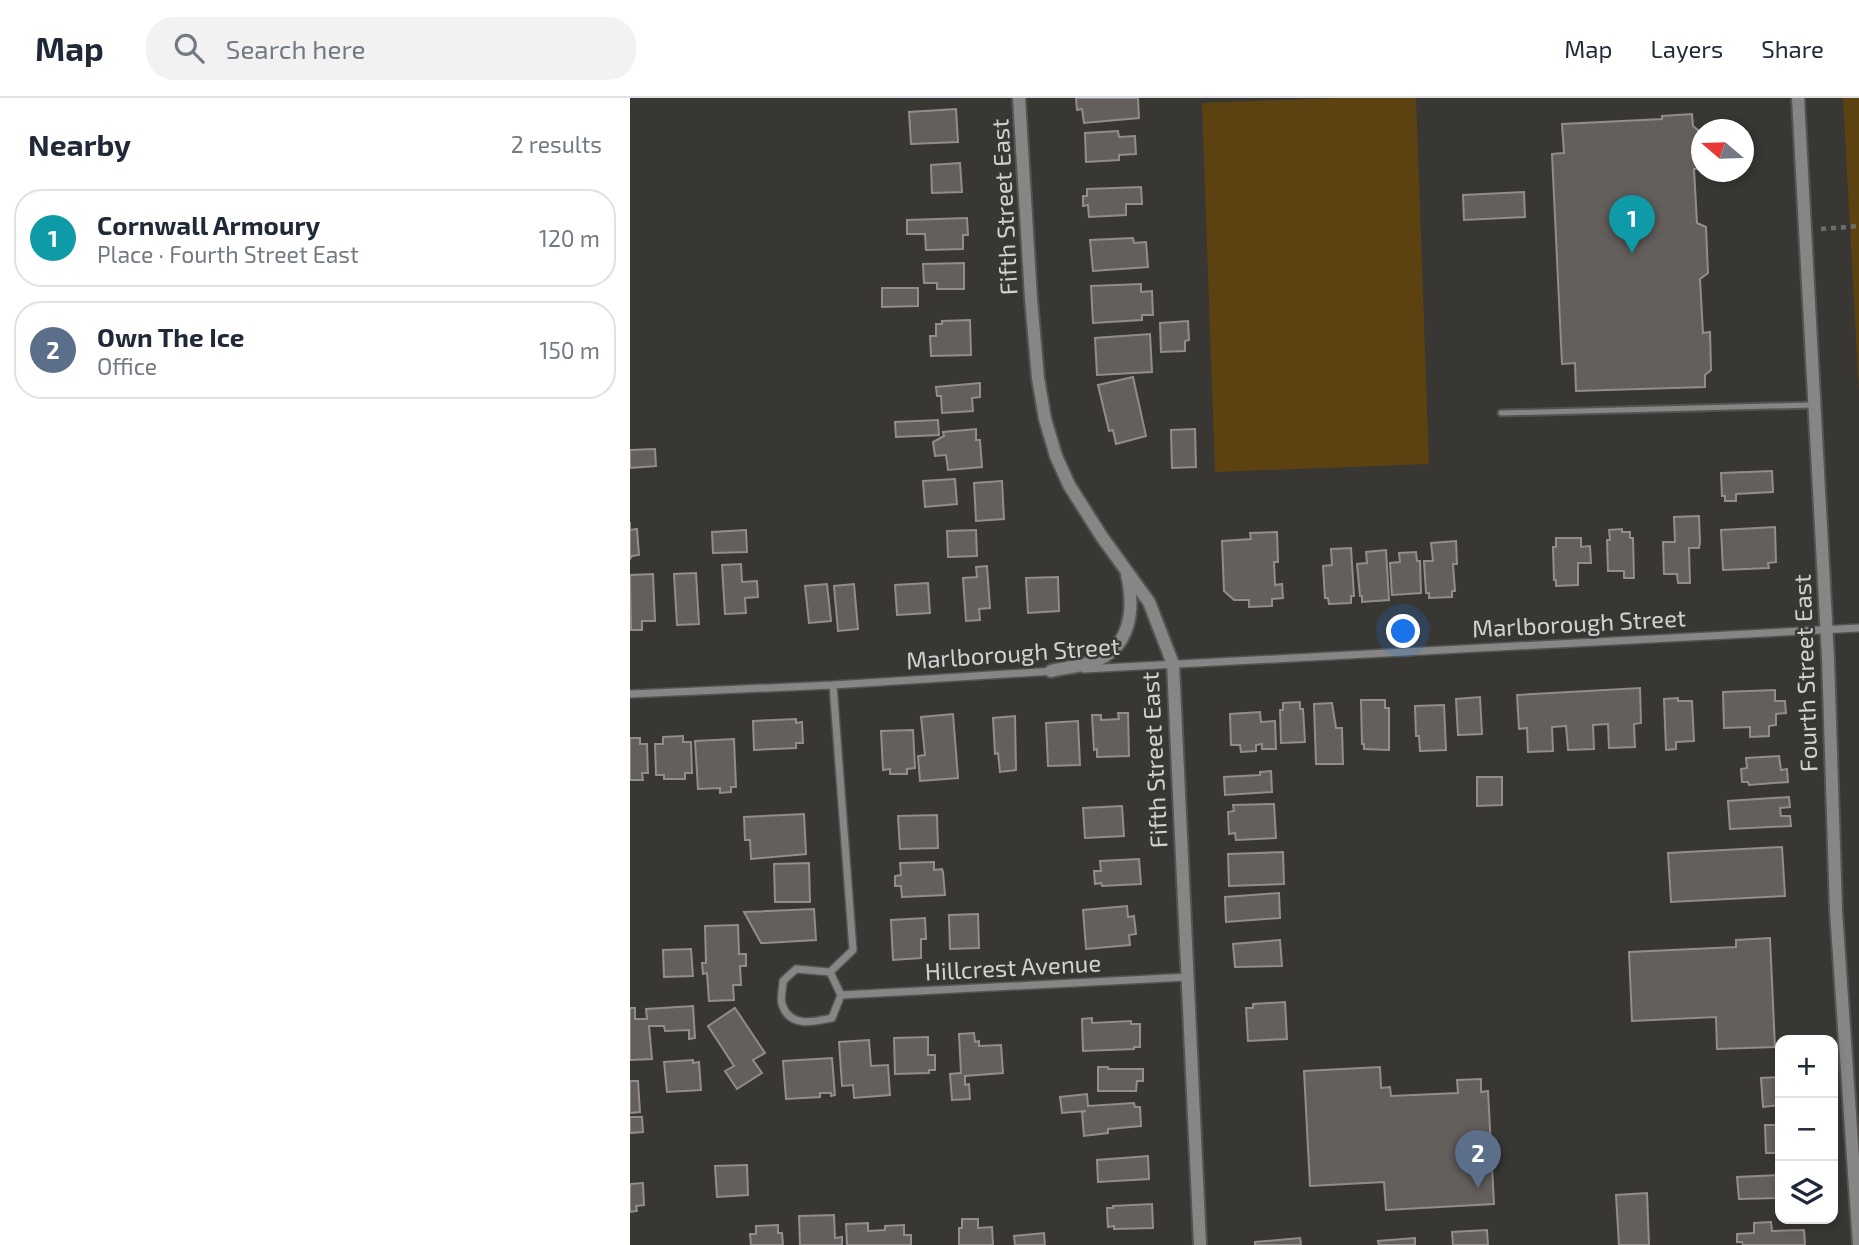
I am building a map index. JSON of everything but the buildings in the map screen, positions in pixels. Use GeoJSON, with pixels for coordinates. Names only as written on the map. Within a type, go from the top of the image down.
{"type":"FeatureCollection","features":[{"type":"Feature","properties":{"kind":"street","name":"Fifth Street East"},"geometry":{"type":"LineString","coordinates":[[1019,98],[1032,313],[1045,419],[1056,456],[1069,485],[1149,602],[1173,664],[1200,1245]]}},
{"type":"Feature","properties":{"kind":"street","name":"Fourth Street East"},"geometry":{"type":"LineString","coordinates":[[1798,98],[1826,629],[1836,911],[1859,1245]]}},
{"type":"Feature","properties":{"kind":"street"},"geometry":{"type":"LineString","coordinates":[[1051,671],[1093,662],[1115,649],[1128,625],[1131,611],[1132,600],[1126,571]]}},
{"type":"Feature","properties":{"kind":"street","name":"Marlborough Street"},"geometry":{"type":"LineString","coordinates":[[630,694],[1859,628]]}},
{"type":"Feature","properties":{"kind":"street"},"geometry":{"type":"LineString","coordinates":[[830,972],[841,995],[832,1018],[805,1024],[789,1016],[781,1003],[783,981],[796,969],[830,972],[853,950],[833,685]]}},
{"type":"Feature","properties":{"kind":"street","name":"Hillcrest Avenue"},"geometry":{"type":"LineString","coordinates":[[841,995],[1187,977]]}},
{"type":"Feature","properties":{"kind":"lane"},"geometry":{"type":"LineString","coordinates":[[1501,413],[1814,405]]}},
{"type":"Feature","properties":{"kind":"path"},"geometry":{"type":"LineString","coordinates":[[1805,230],[1859,226]]}},
{"type":"Feature","properties":{"kind":"shaded area"},"geometry":{"type":"Polygon","coordinates":[[[1416,98],[1429,464],[1215,472],[1202,103],[1416,98]]]}},
{"type":"Feature","properties":{"kind":"shaded area"},"geometry":{"type":"Polygon","coordinates":[[[1843,98],[1859,98],[1859,392],[1843,98]]]}},
{"type":"Feature","properties":{"kind":"place","name":"Cornwall Armoury"},"geometry":{"type":"Point","coordinates":[1632,253]}},
{"type":"Feature","properties":{"kind":"place","name":"Own The Ice"},"geometry":{"type":"Point","coordinates":[1478,1188]}}]}
